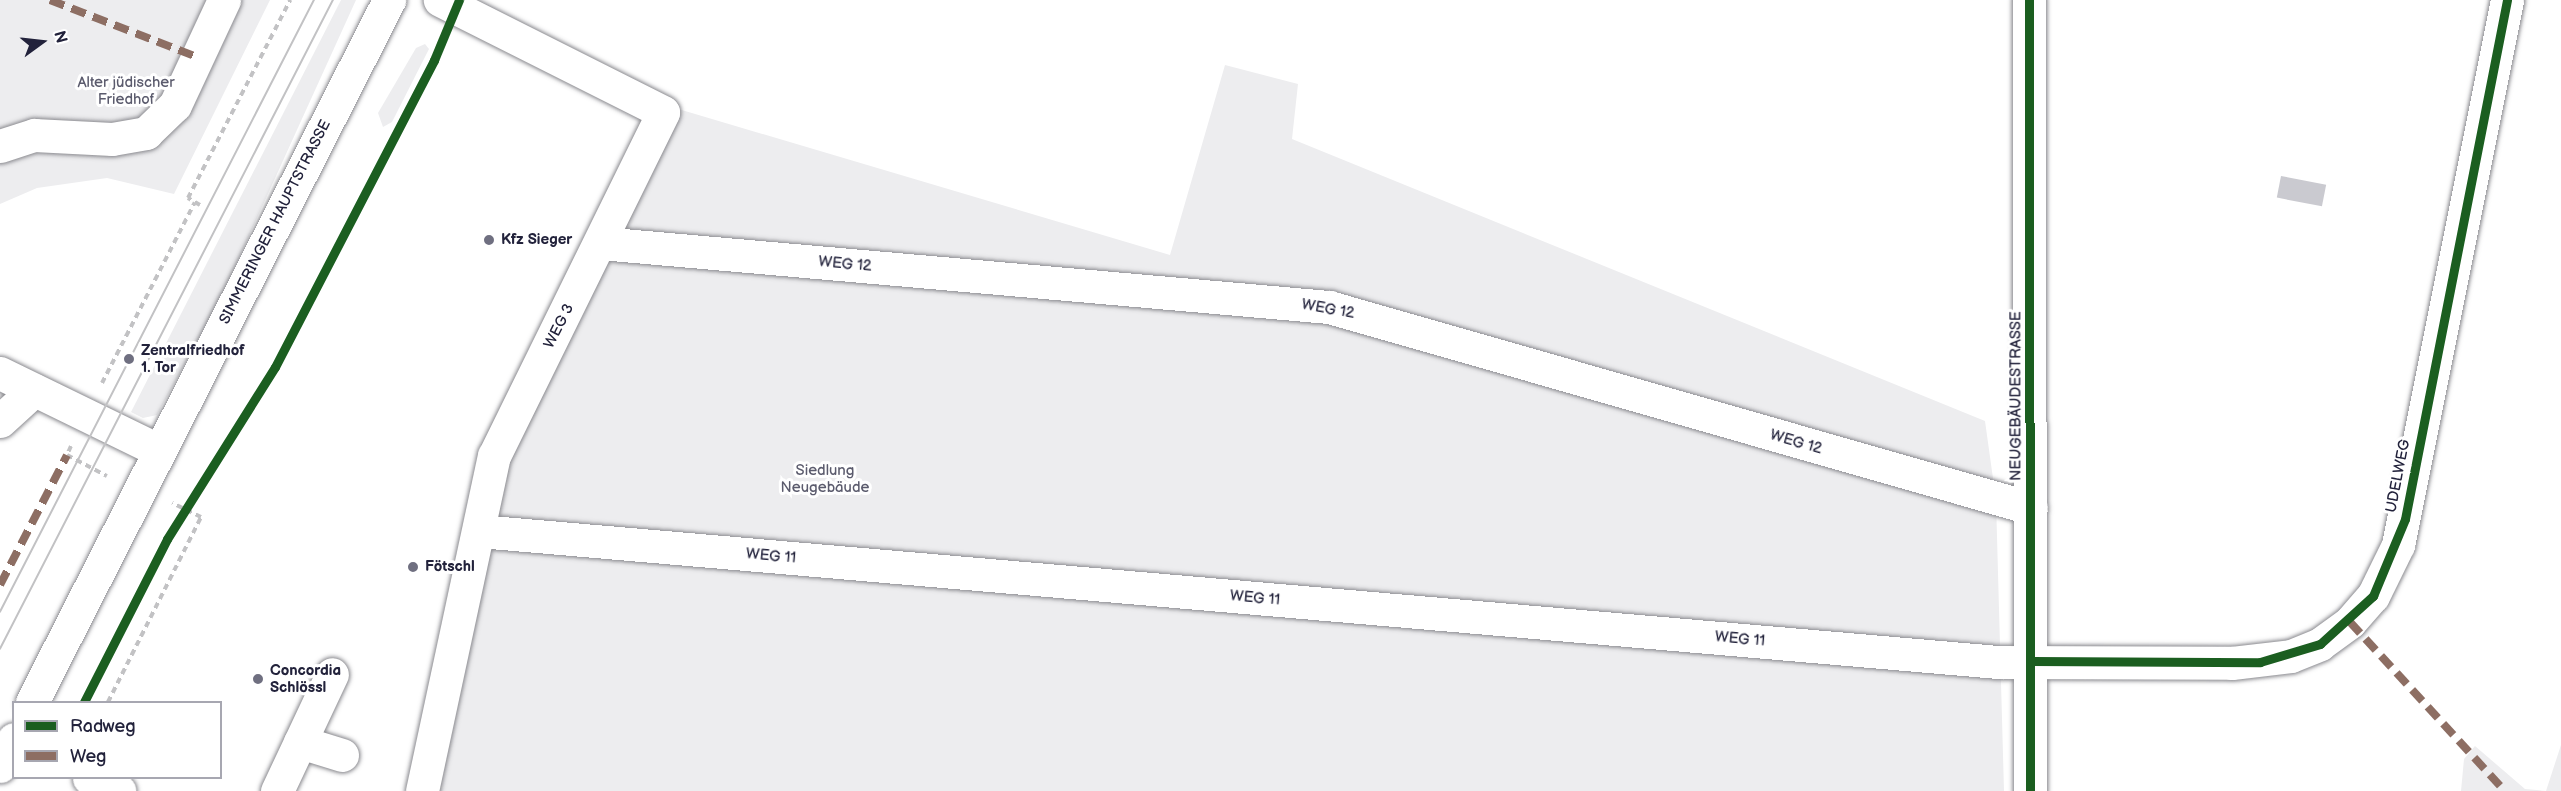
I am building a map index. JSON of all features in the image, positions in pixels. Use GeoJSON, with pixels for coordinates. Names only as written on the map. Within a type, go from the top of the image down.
{"type":"FeatureCollection","features":[{"type":"Feature","properties":{"kind":"street"},"geometry":{"type":"LineString","coordinates":[[0,146],[34,135],[112,139],[146,133],[175,105],[224,0]]}},
{"type":"Feature","properties":{"kind":"street","name":"SIMMERINGER HAUPTSTRASSE"},"geometry":{"type":"LineString","coordinates":[[33,701],[158,450],[389,0]]}},
{"type":"Feature","properties":{"kind":"street","name":"WEG 3"},"geometry":{"type":"LineString","coordinates":[[422,791],[494,456],[663,112],[440,0]]}},
{"type":"Feature","properties":{"kind":"street","name":"NEUGEBÄUDESTRASSE"},"geometry":{"type":"LineString","coordinates":[[2029,0],[2032,661],[2030,791]]}},
{"type":"Feature","properties":{"kind":"street","name":"UDELWEG"},"geometry":{"type":"LineString","coordinates":[[2032,661],[2260,662],[2320,644],[2373,596],[2405,519],[2507,0]]}},
{"type":"Feature","properties":{"kind":"street","name":"WEG 12"},"geometry":{"type":"LineString","coordinates":[[600,243],[1329,307],[2031,508]]}},
{"type":"Feature","properties":{"kind":"street"},"geometry":{"type":"LineString","coordinates":[[0,372],[158,450]]}},
{"type":"Feature","properties":{"kind":"street"},"geometry":{"type":"LineString","coordinates":[[0,421],[34,390]]}},
{"type":"Feature","properties":{"kind":"street","name":"WEG 11"},"geometry":{"type":"LineString","coordinates":[[479,531],[2032,661]]}},
{"type":"Feature","properties":{"kind":"street"},"geometry":{"type":"LineString","coordinates":[[277,791],[332,674]]}},
{"type":"Feature","properties":{"kind":"street"},"geometry":{"type":"LineString","coordinates":[[300,741],[342,755]]}},
{"type":"Feature","properties":{"kind":"street"},"geometry":{"type":"LineString","coordinates":[[0,766],[12,742]]}},
{"type":"Feature","properties":{"kind":"street"},"geometry":{"type":"LineString","coordinates":[[93,779],[119,791]]}},
{"type":"Feature","properties":{"kind":"path"},"geometry":{"type":"LineString","coordinates":[[200,205],[188,198],[290,0]]}},
{"type":"Feature","properties":{"kind":"path"},"geometry":{"type":"LineString","coordinates":[[108,701],[201,516],[190,509],[138,491],[67,455],[195,202]]}},
{"type":"Feature","properties":{"kind":"path"},"geometry":{"type":"LineString","coordinates":[[179,524],[196,500]]}},
{"type":"Feature","properties":{"kind":"green space","name":"Alter jüdischer Friedhof"},"geometry":{"type":"Polygon","coordinates":[[[0,0],[270,0],[174,194],[107,178],[37,188],[0,204],[0,0]]]}},
{"type":"Feature","properties":{"kind":"green space"},"geometry":{"type":"Polygon","coordinates":[[[341,0],[356,0],[222,295],[157,415],[143,418],[131,412],[341,0]]]}},
{"type":"Feature","properties":{"kind":"green space"},"geometry":{"type":"Polygon","coordinates":[[[425,44],[429,49],[392,122],[383,127],[378,113],[416,48],[425,44]]]}},
{"type":"Feature","properties":{"kind":"green space","name":"Siedlung Neugebäude"},"geometry":{"type":"Polygon","coordinates":[[[1225,65],[1298,84],[1292,139],[1985,421],[1996,500],[2004,791],[416,791],[492,436],[675,108],[1170,255],[1225,65]]]}},
{"type":"Feature","properties":{"kind":"green space"},"geometry":{"type":"Polygon","coordinates":[[[2561,745],[2561,791],[2546,791],[2561,745]]]}},
{"type":"Feature","properties":{"kind":"green space"},"geometry":{"type":"Polygon","coordinates":[[[2475,746],[2525,789],[2546,791],[2461,791],[2464,759],[2475,746]]]}},
{"type":"Feature","properties":{"kind":"shaded area"},"geometry":{"type":"Polygon","coordinates":[[[2281,176],[2326,185],[2322,206],[2277,198],[2281,176]]]}},
{"type":"Feature","properties":{"kind":"tram line"},"geometry":{"type":"LineString","coordinates":[[0,612],[314,0]]}},
{"type":"Feature","properties":{"kind":"tram line"},"geometry":{"type":"LineString","coordinates":[[0,649],[333,0]]}},
{"type":"Feature","properties":{"kind":"marked path"},"geometry":{"type":"LineString","coordinates":[[50,0],[197,57]]}},
{"type":"Feature","properties":{"kind":"marked path"},"geometry":{"type":"LineString","coordinates":[[0,585],[67,455]]}},
{"type":"Feature","properties":{"kind":"marked path"},"geometry":{"type":"LineString","coordinates":[[2350,622],[2505,791]]}},
{"type":"Feature","properties":{"kind":"cycle path"},"geometry":{"type":"LineString","coordinates":[[85,701],[167,539],[275,367],[434,60],[459,0]]}},
{"type":"Feature","properties":{"kind":"cycle path"},"geometry":{"type":"LineString","coordinates":[[2029,0],[2030,791]]}},
{"type":"Feature","properties":{"kind":"cycle path"},"geometry":{"type":"LineString","coordinates":[[2032,661],[2260,662],[2320,644],[2373,596],[2405,519],[2507,0]]}},
{"type":"Feature","properties":{"kind":"place","name":"Kfz Sieger"},"geometry":{"type":"Point","coordinates":[489,240]}},
{"type":"Feature","properties":{"kind":"place","name":"Zentralfriedhof 1. Tor"},"geometry":{"type":"Point","coordinates":[129,359]}},
{"type":"Feature","properties":{"kind":"place","name":"Fötschl"},"geometry":{"type":"Point","coordinates":[413,567]}},
{"type":"Feature","properties":{"kind":"place","name":"Concordia Schlössl"},"geometry":{"type":"Point","coordinates":[258,679]}}]}
